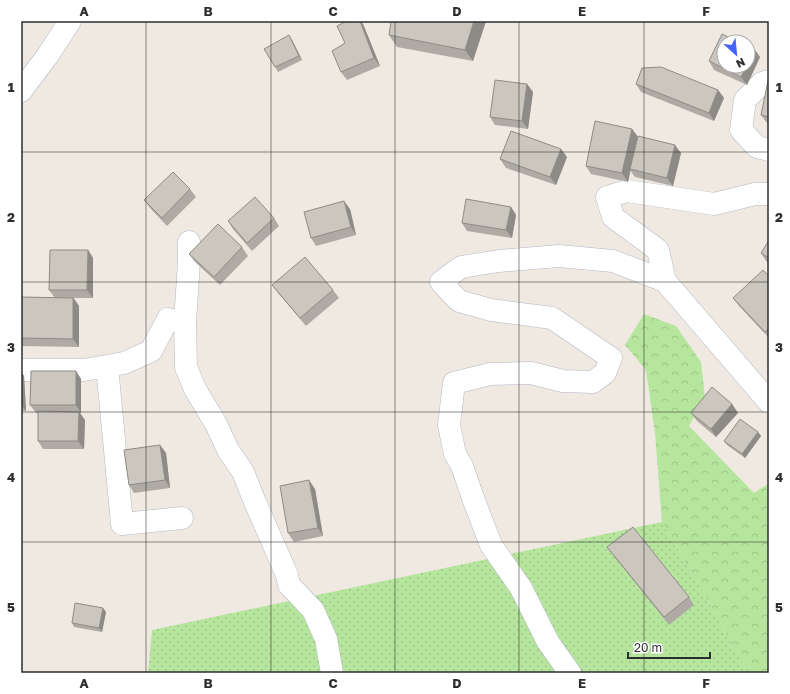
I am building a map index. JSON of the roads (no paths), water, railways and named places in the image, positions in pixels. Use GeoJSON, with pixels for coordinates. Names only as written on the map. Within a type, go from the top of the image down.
{"type":"FeatureCollection","features":[{"type":"Feature","properties":{"kind":"street"},"geometry":{"type":"LineString","coordinates":[[21,91],[48,55],[70,21]]}},
{"type":"Feature","properties":{"kind":"street"},"geometry":{"type":"LineString","coordinates":[[769,81],[762,83],[745,100],[741,130],[757,147],[769,150]]}},
{"type":"Feature","properties":{"kind":"street"},"geometry":{"type":"LineString","coordinates":[[769,194],[755,194],[714,204],[626,191],[607,197],[613,217],[658,250],[665,281],[769,402]]}},
{"type":"Feature","properties":{"kind":"street"},"geometry":{"type":"LineString","coordinates":[[189,242],[185,322],[186,367],[195,389],[216,424],[228,450],[243,472],[254,502],[287,575],[289,585],[313,610],[326,639],[332,673]]}},
{"type":"Feature","properties":{"kind":"street"},"geometry":{"type":"LineString","coordinates":[[570,673],[548,642],[521,588],[491,545],[462,466],[455,454],[449,425],[454,383],[490,374],[531,373],[563,381],[593,382],[605,373],[611,358],[552,318],[491,310],[459,301],[441,282],[461,267],[499,261],[559,256],[613,261],[665,281]]}},
{"type":"Feature","properties":{"kind":"street"},"geometry":{"type":"LineString","coordinates":[[21,370],[84,370],[124,363],[152,351],[168,319],[185,322]]}},
{"type":"Feature","properties":{"kind":"street"},"geometry":{"type":"LineString","coordinates":[[107,366],[122,524],[182,518]]}}]}
